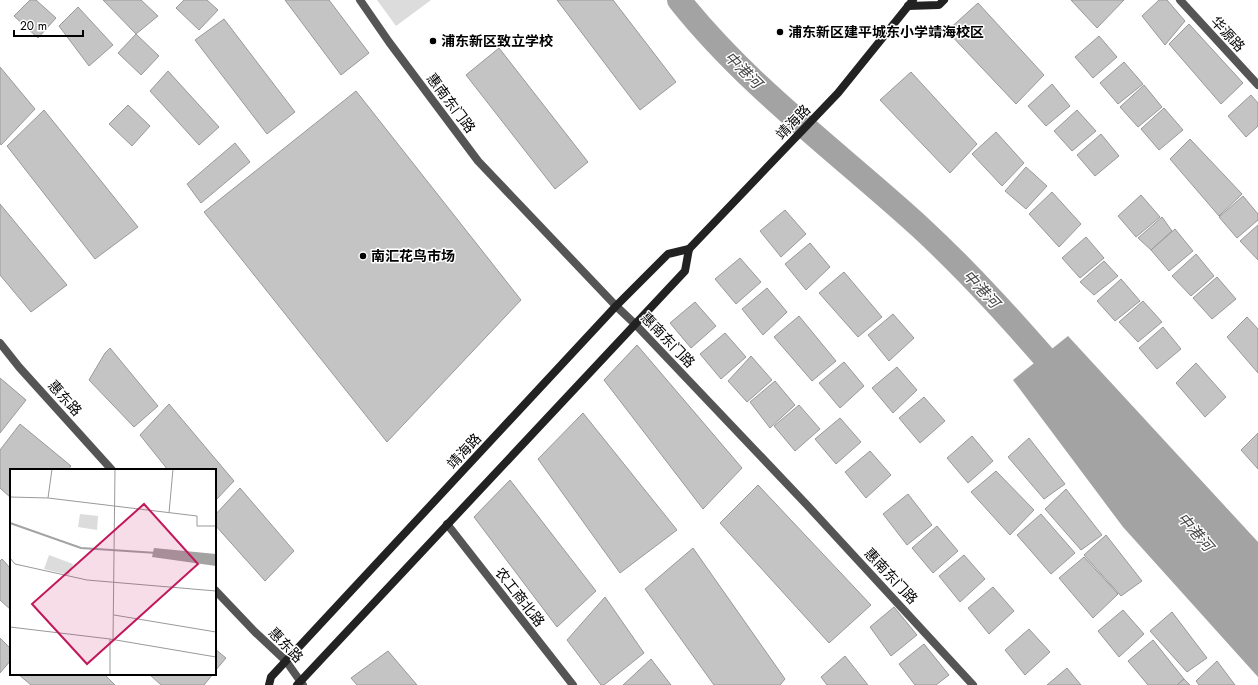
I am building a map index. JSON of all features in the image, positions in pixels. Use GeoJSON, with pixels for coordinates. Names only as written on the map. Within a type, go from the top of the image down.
{"type":"FeatureCollection","features":[{"type":"Feature","properties":{"kind":"main road","name":"靖海路"},"geometry":{"type":"LineString","coordinates":[[269,685],[271,677],[616,306],[668,254],[689,249],[838,93],[911,3],[939,5],[944,0]]}},
{"type":"Feature","properties":{"kind":"main road"},"geometry":{"type":"LineString","coordinates":[[300,684],[447,524],[685,271],[689,249]]}},
{"type":"Feature","properties":{"kind":"street","name":"惠南东门路"},"geometry":{"type":"LineString","coordinates":[[360,0],[389,42],[478,162],[807,505],[973,685]]}},
{"type":"Feature","properties":{"kind":"street","name":"华源路"},"geometry":{"type":"LineString","coordinates":[[1180,0],[1258,85]]}},
{"type":"Feature","properties":{"kind":"street","name":"惠东路"},"geometry":{"type":"LineString","coordinates":[[0,343],[19,367],[111,469]]}},
{"type":"Feature","properties":{"kind":"street","name":"农工商北路"},"geometry":{"type":"LineString","coordinates":[[447,524],[573,685]]}},
{"type":"Feature","properties":{"kind":"street","name":"惠东路"},"geometry":{"type":"LineString","coordinates":[[216,591],[255,632],[286,661],[300,684]]}},
{"type":"Feature","properties":{"kind":"shaded area"},"geometry":{"type":"Polygon","coordinates":[[[377,0],[431,0],[396,26],[377,0]]]}},
{"type":"Feature","properties":{"kind":"water"},"geometry":{"type":"Polygon","coordinates":[[[1068,336],[1258,542],[1258,677],[1123,527],[1013,380],[1068,336]]]}},
{"type":"Feature","properties":{"kind":"building"},"geometry":{"type":"Polygon","coordinates":[[[30,0],[36,0],[56,18],[38,38],[14,16],[30,0]]]}},
{"type":"Feature","properties":{"kind":"building"},"geometry":{"type":"Polygon","coordinates":[[[103,0],[141,0],[158,16],[136,34],[103,0]]]}},
{"type":"Feature","properties":{"kind":"building"},"geometry":{"type":"Polygon","coordinates":[[[184,0],[207,0],[218,10],[199,30],[176,8],[184,0]]]}},
{"type":"Feature","properties":{"kind":"building"},"geometry":{"type":"Polygon","coordinates":[[[285,0],[329,0],[369,53],[341,75],[285,0]]]}},
{"type":"Feature","properties":{"kind":"building"},"geometry":{"type":"Polygon","coordinates":[[[557,0],[613,0],[676,82],[640,110],[557,0]]]}},
{"type":"Feature","properties":{"kind":"building"},"geometry":{"type":"Polygon","coordinates":[[[1071,0],[1124,0],[1097,28],[1071,0]]]}},
{"type":"Feature","properties":{"kind":"building"},"geometry":{"type":"Polygon","coordinates":[[[1159,0],[1167,0],[1185,21],[1165,45],[1142,16],[1159,0]]]}},
{"type":"Feature","properties":{"kind":"building"},"geometry":{"type":"Polygon","coordinates":[[[978,3],[1044,75],[1016,104],[947,31],[978,3]]]}},
{"type":"Feature","properties":{"kind":"building"},"geometry":{"type":"Polygon","coordinates":[[[78,7],[113,45],[89,66],[59,26],[78,7]]]}},
{"type":"Feature","properties":{"kind":"building"},"geometry":{"type":"Polygon","coordinates":[[[224,19],[295,112],[267,134],[195,40],[224,19]]]}},
{"type":"Feature","properties":{"kind":"building"},"geometry":{"type":"Polygon","coordinates":[[[1189,24],[1243,83],[1221,104],[1169,44],[1189,24]]]}},
{"type":"Feature","properties":{"kind":"building"},"geometry":{"type":"Polygon","coordinates":[[[136,34],[159,56],[141,75],[118,53],[136,34]]]}},
{"type":"Feature","properties":{"kind":"building"},"geometry":{"type":"Polygon","coordinates":[[[1099,36],[1117,57],[1093,78],[1075,57],[1099,36]]]}},
{"type":"Feature","properties":{"kind":"building"},"geometry":{"type":"Polygon","coordinates":[[[499,48],[588,162],[555,189],[466,75],[499,48]]]}},
{"type":"Feature","properties":{"kind":"building"},"geometry":{"type":"Polygon","coordinates":[[[1124,62],[1143,84],[1118,104],[1100,83],[1124,62]]]}},
{"type":"Feature","properties":{"kind":"building"},"geometry":{"type":"Polygon","coordinates":[[[0,67],[35,109],[1,145],[0,143],[0,67]]]}},
{"type":"Feature","properties":{"kind":"building"},"geometry":{"type":"Polygon","coordinates":[[[168,71],[219,127],[199,145],[150,91],[168,71]]]}},
{"type":"Feature","properties":{"kind":"building"},"geometry":{"type":"Polygon","coordinates":[[[911,72],[977,144],[950,173],[880,100],[911,72]]]}},
{"type":"Feature","properties":{"kind":"building"},"geometry":{"type":"Polygon","coordinates":[[[1052,84],[1070,106],[1046,126],[1028,106],[1052,84]]]}},
{"type":"Feature","properties":{"kind":"building"},"geometry":{"type":"Polygon","coordinates":[[[1144,85],[1162,107],[1138,127],[1120,107],[1144,85]]]}},
{"type":"Feature","properties":{"kind":"building","name":"南汇花鸟市场"},"geometry":{"type":"Polygon","coordinates":[[[356,91],[521,300],[387,442],[204,212],[356,91]]]}},
{"type":"Feature","properties":{"kind":"building"},"geometry":{"type":"Polygon","coordinates":[[[1251,95],[1258,103],[1258,126],[1246,137],[1228,116],[1251,95]]]}},
{"type":"Feature","properties":{"kind":"building"},"geometry":{"type":"Polygon","coordinates":[[[128,105],[150,126],[132,146],[109,124],[128,105]]]}},
{"type":"Feature","properties":{"kind":"building"},"geometry":{"type":"Polygon","coordinates":[[[1164,108],[1183,130],[1159,150],[1141,129],[1164,108]]]}},
{"type":"Feature","properties":{"kind":"building"},"geometry":{"type":"Polygon","coordinates":[[[44,110],[138,227],[95,259],[7,146],[44,110]]]}},
{"type":"Feature","properties":{"kind":"building"},"geometry":{"type":"Polygon","coordinates":[[[1077,110],[1096,131],[1072,151],[1054,131],[1077,110]]]}},
{"type":"Feature","properties":{"kind":"building"},"geometry":{"type":"Polygon","coordinates":[[[996,132],[1024,163],[1002,186],[972,154],[996,132]]]}},
{"type":"Feature","properties":{"kind":"building"},"geometry":{"type":"Polygon","coordinates":[[[1101,134],[1119,156],[1095,176],[1077,155],[1101,134]]]}},
{"type":"Feature","properties":{"kind":"building"},"geometry":{"type":"Polygon","coordinates":[[[1190,139],[1242,194],[1219,216],[1170,159],[1190,139]]]}},
{"type":"Feature","properties":{"kind":"building"},"geometry":{"type":"Polygon","coordinates":[[[235,143],[250,162],[201,203],[187,184],[235,143]]]}},
{"type":"Feature","properties":{"kind":"building"},"geometry":{"type":"Polygon","coordinates":[[[1026,167],[1047,186],[1026,209],[1005,191],[1026,167]]]}},
{"type":"Feature","properties":{"kind":"building"},"geometry":{"type":"Polygon","coordinates":[[[1052,192],[1081,224],[1059,247],[1029,214],[1052,192]]]}},
{"type":"Feature","properties":{"kind":"building"},"geometry":{"type":"Polygon","coordinates":[[[1141,195],[1160,217],[1136,237],[1118,216],[1141,195]]]}},
{"type":"Feature","properties":{"kind":"building"},"geometry":{"type":"Polygon","coordinates":[[[1243,196],[1258,214],[1258,220],[1237,238],[1219,217],[1243,196]]]}},
{"type":"Feature","properties":{"kind":"building"},"geometry":{"type":"Polygon","coordinates":[[[0,204],[67,285],[31,312],[0,275],[0,204]]]}},
{"type":"Feature","properties":{"kind":"building"},"geometry":{"type":"Polygon","coordinates":[[[785,210],[806,234],[781,257],[760,231],[785,210]]]}},
{"type":"Feature","properties":{"kind":"building"},"geometry":{"type":"Polygon","coordinates":[[[1162,217],[1172,231],[1151,250],[1138,238],[1162,217]]]}},
{"type":"Feature","properties":{"kind":"building"},"geometry":{"type":"Polygon","coordinates":[[[1258,225],[1258,260],[1240,241],[1258,225]]]}},
{"type":"Feature","properties":{"kind":"building"},"geometry":{"type":"Polygon","coordinates":[[[1175,229],[1193,251],[1169,271],[1151,250],[1175,229]]]}},
{"type":"Feature","properties":{"kind":"building"},"geometry":{"type":"Polygon","coordinates":[[[1086,237],[1104,258],[1080,278],[1062,258],[1086,237]]]}},
{"type":"Feature","properties":{"kind":"building"},"geometry":{"type":"Polygon","coordinates":[[[810,243],[830,267],[806,290],[785,264],[810,243]]]}},
{"type":"Feature","properties":{"kind":"building"},"geometry":{"type":"Polygon","coordinates":[[[1196,254],[1214,276],[1191,296],[1172,276],[1196,254]]]}},
{"type":"Feature","properties":{"kind":"building"},"geometry":{"type":"Polygon","coordinates":[[[740,258],[761,282],[736,304],[715,279],[740,258]]]}},
{"type":"Feature","properties":{"kind":"building"},"geometry":{"type":"Polygon","coordinates":[[[1104,261],[1118,276],[1094,295],[1080,282],[1104,261]]]}},
{"type":"Feature","properties":{"kind":"building"},"geometry":{"type":"Polygon","coordinates":[[[844,272],[882,317],[858,337],[819,293],[844,272]]]}},
{"type":"Feature","properties":{"kind":"building"},"geometry":{"type":"Polygon","coordinates":[[[1217,277],[1236,299],[1212,319],[1193,298],[1217,277]]]}},
{"type":"Feature","properties":{"kind":"building"},"geometry":{"type":"Polygon","coordinates":[[[1121,279],[1140,301],[1115,321],[1097,301],[1121,279]]]}},
{"type":"Feature","properties":{"kind":"building"},"geometry":{"type":"Polygon","coordinates":[[[767,288],[787,312],[763,335],[742,309],[767,288]]]}},
{"type":"Feature","properties":{"kind":"building"},"geometry":{"type":"Polygon","coordinates":[[[1143,301],[1162,322],[1138,342],[1119,322],[1143,301]]]}},
{"type":"Feature","properties":{"kind":"building"},"geometry":{"type":"Polygon","coordinates":[[[695,302],[716,326],[691,348],[670,323],[695,302]]]}},
{"type":"Feature","properties":{"kind":"building"},"geometry":{"type":"Polygon","coordinates":[[[893,314],[914,338],[889,361],[868,335],[893,314]]]}},
{"type":"Feature","properties":{"kind":"building"},"geometry":{"type":"Polygon","coordinates":[[[799,316],[836,361],[812,381],[774,337],[799,316]]]}},
{"type":"Feature","properties":{"kind":"building"},"geometry":{"type":"Polygon","coordinates":[[[1247,317],[1258,329],[1258,373],[1227,337],[1247,317]]]}},
{"type":"Feature","properties":{"kind":"building"},"geometry":{"type":"Polygon","coordinates":[[[1163,327],[1181,349],[1157,369],[1139,348],[1163,327]]]}},
{"type":"Feature","properties":{"kind":"building"},"geometry":{"type":"Polygon","coordinates":[[[725,333],[746,357],[721,379],[700,354],[725,333]]]}},
{"type":"Feature","properties":{"kind":"building"},"geometry":{"type":"Polygon","coordinates":[[[637,345],[742,468],[703,509],[604,380],[637,345]]]}},
{"type":"Feature","properties":{"kind":"building"},"geometry":{"type":"Polygon","coordinates":[[[110,348],[158,406],[134,427],[89,380],[105,353],[110,348]]]}},
{"type":"Feature","properties":{"kind":"building"},"geometry":{"type":"Polygon","coordinates":[[[751,356],[772,380],[747,402],[728,381],[751,356]]]}},
{"type":"Feature","properties":{"kind":"building"},"geometry":{"type":"Polygon","coordinates":[[[844,362],[864,386],[840,408],[819,383],[844,362]]]}},
{"type":"Feature","properties":{"kind":"building"},"geometry":{"type":"Polygon","coordinates":[[[1196,363],[1226,397],[1205,417],[1176,383],[1196,363]]]}},
{"type":"Feature","properties":{"kind":"building"},"geometry":{"type":"Polygon","coordinates":[[[897,367],[917,390],[893,413],[872,388],[897,367]]]}},
{"type":"Feature","properties":{"kind":"building"},"geometry":{"type":"Polygon","coordinates":[[[0,378],[26,400],[0,433],[0,378]]]}},
{"type":"Feature","properties":{"kind":"building"},"geometry":{"type":"Polygon","coordinates":[[[775,381],[795,405],[770,428],[750,402],[775,381]]]}},
{"type":"Feature","properties":{"kind":"building"},"geometry":{"type":"Polygon","coordinates":[[[924,397],[945,421],[920,443],[899,418],[924,397]]]}},
{"type":"Feature","properties":{"kind":"building"},"geometry":{"type":"Polygon","coordinates":[[[169,404],[234,481],[216,500],[216,469],[167,469],[140,435],[169,404]]]}},
{"type":"Feature","properties":{"kind":"building"},"geometry":{"type":"Polygon","coordinates":[[[799,405],[820,429],[795,451],[774,426],[799,405]]]}},
{"type":"Feature","properties":{"kind":"building"},"geometry":{"type":"Polygon","coordinates":[[[583,413],[677,530],[620,573],[538,459],[583,413]]]}},
{"type":"Feature","properties":{"kind":"building"},"geometry":{"type":"Polygon","coordinates":[[[840,418],[861,442],[836,464],[815,439],[840,418]]]}},
{"type":"Feature","properties":{"kind":"building"},"geometry":{"type":"Polygon","coordinates":[[[20,424],[71,466],[69,469],[10,469],[10,497],[0,488],[0,450],[20,424]]]}},
{"type":"Feature","properties":{"kind":"building"},"geometry":{"type":"Polygon","coordinates":[[[1258,433],[1258,469],[1241,450],[1258,433]]]}},
{"type":"Feature","properties":{"kind":"building"},"geometry":{"type":"Polygon","coordinates":[[[972,436],[993,461],[968,483],[947,458],[972,436]]]}},
{"type":"Feature","properties":{"kind":"building"},"geometry":{"type":"Polygon","coordinates":[[[1029,438],[1065,484],[1044,499],[1008,457],[1029,438]]]}},
{"type":"Feature","properties":{"kind":"building"},"geometry":{"type":"Polygon","coordinates":[[[870,451],[891,475],[866,498],[845,472],[870,451]]]}},
{"type":"Feature","properties":{"kind":"building"},"geometry":{"type":"Polygon","coordinates":[[[996,471],[1034,510],[1010,535],[971,492],[996,471]]]}},
{"type":"Feature","properties":{"kind":"building"},"geometry":{"type":"Polygon","coordinates":[[[510,480],[596,591],[557,627],[474,517],[510,480]]]}},
{"type":"Feature","properties":{"kind":"building"},"geometry":{"type":"Polygon","coordinates":[[[758,485],[871,605],[829,643],[720,523],[758,485]]]}},
{"type":"Feature","properties":{"kind":"building"},"geometry":{"type":"Polygon","coordinates":[[[240,488],[294,551],[265,581],[216,526],[216,514],[240,488]]]}},
{"type":"Feature","properties":{"kind":"building"},"geometry":{"type":"Polygon","coordinates":[[[1066,489],[1102,535],[1081,550],[1045,509],[1066,489]]]}},
{"type":"Feature","properties":{"kind":"building"},"geometry":{"type":"Polygon","coordinates":[[[908,494],[932,525],[907,545],[883,514],[908,494]]]}},
{"type":"Feature","properties":{"kind":"building"},"geometry":{"type":"Polygon","coordinates":[[[1041,514],[1075,553],[1051,574],[1017,535],[1041,514]]]}},
{"type":"Feature","properties":{"kind":"building"},"geometry":{"type":"Polygon","coordinates":[[[937,526],[958,551],[933,573],[912,548],[937,526]]]}},
{"type":"Feature","properties":{"kind":"building"},"geometry":{"type":"Polygon","coordinates":[[[1106,535],[1142,581],[1121,596],[1084,555],[1106,535]]]}},
{"type":"Feature","properties":{"kind":"building"},"geometry":{"type":"Polygon","coordinates":[[[693,548],[785,679],[780,685],[714,685],[645,589],[693,548]]]}},
{"type":"Feature","properties":{"kind":"building"},"geometry":{"type":"Polygon","coordinates":[[[964,555],[985,579],[960,602],[939,576],[964,555]]]}},
{"type":"Feature","properties":{"kind":"building"},"geometry":{"type":"Polygon","coordinates":[[[1084,557],[1118,594],[1093,618],[1059,578],[1084,557]]]}},
{"type":"Feature","properties":{"kind":"building"},"geometry":{"type":"Polygon","coordinates":[[[2,559],[10,568],[10,609],[0,600],[0,561],[2,559]]]}},
{"type":"Feature","properties":{"kind":"building"},"geometry":{"type":"Polygon","coordinates":[[[993,587],[1014,611],[989,634],[968,608],[993,587]]]}},
{"type":"Feature","properties":{"kind":"building"},"geometry":{"type":"Polygon","coordinates":[[[605,597],[644,653],[604,685],[601,685],[567,640],[605,597]]]}},
{"type":"Feature","properties":{"kind":"building"},"geometry":{"type":"Polygon","coordinates":[[[894,607],[917,635],[891,656],[870,627],[894,607]]]}},
{"type":"Feature","properties":{"kind":"building"},"geometry":{"type":"Polygon","coordinates":[[[1123,610],[1144,634],[1119,657],[1098,631],[1123,610]]]}},
{"type":"Feature","properties":{"kind":"building"},"geometry":{"type":"Polygon","coordinates":[[[1172,612],[1207,658],[1187,672],[1150,631],[1172,612]]]}},
{"type":"Feature","properties":{"kind":"building"},"geometry":{"type":"Polygon","coordinates":[[[1029,629],[1050,652],[1025,675],[1005,650],[1029,629]]]}},
{"type":"Feature","properties":{"kind":"building"},"geometry":{"type":"Polygon","coordinates":[[[0,638],[10,648],[10,661],[0,673],[0,638]]]}},
{"type":"Feature","properties":{"kind":"building"},"geometry":{"type":"Polygon","coordinates":[[[1153,640],[1184,679],[1177,685],[1148,685],[1128,661],[1153,640]]]}},
{"type":"Feature","properties":{"kind":"building"},"geometry":{"type":"Polygon","coordinates":[[[924,644],[949,675],[936,685],[915,685],[899,664],[924,644]]]}},
{"type":"Feature","properties":{"kind":"building"},"geometry":{"type":"Polygon","coordinates":[[[216,650],[226,658],[216,670],[216,650]]]}},
{"type":"Feature","properties":{"kind":"building"},"geometry":{"type":"Polygon","coordinates":[[[388,651],[417,685],[357,685],[351,678],[388,651]]]}},
{"type":"Feature","properties":{"kind":"building"},"geometry":{"type":"Polygon","coordinates":[[[845,656],[868,685],[827,685],[821,677],[845,656]]]}},
{"type":"Feature","properties":{"kind":"building"},"geometry":{"type":"Polygon","coordinates":[[[651,659],[671,685],[623,685],[651,659]]]}},
{"type":"Feature","properties":{"kind":"building"},"geometry":{"type":"Polygon","coordinates":[[[1217,661],[1235,685],[1199,685],[1196,681],[1217,661]]]}},
{"type":"Feature","properties":{"kind":"building"},"geometry":{"type":"Polygon","coordinates":[[[1067,668],[1081,685],[1047,685],[1067,668]]]}},
{"type":"Feature","properties":{"kind":"building"},"geometry":{"type":"Polygon","coordinates":[[[19,675],[105,675],[115,685],[31,685],[19,675]]]}},
{"type":"Feature","properties":{"kind":"building"},"geometry":{"type":"Polygon","coordinates":[[[150,675],[212,675],[204,685],[161,685],[150,675]]]}},
{"type":"Feature","properties":{"kind":"building"},"geometry":{"type":"Polygon","coordinates":[[[1184,679],[1190,685],[1177,685],[1184,679]]]}},
{"type":"Feature","properties":{"kind":"waterway","name":"中港河"},"geometry":{"type":"LineString","coordinates":[[679,0],[734,62],[764,91],[939,245],[995,302],[1065,381]]}},
{"type":"Feature","properties":{"kind":"place","name":"浦东新区建平城东小学靖海校区"},"geometry":{"type":"Point","coordinates":[780,32]}},
{"type":"Feature","properties":{"kind":"place","name":"浦东新区致立学校"},"geometry":{"type":"Point","coordinates":[433,41]}},
{"type":"Feature","properties":{"kind":"place","name":"南汇花鸟市场"},"geometry":{"type":"Point","coordinates":[363,256]}}]}
